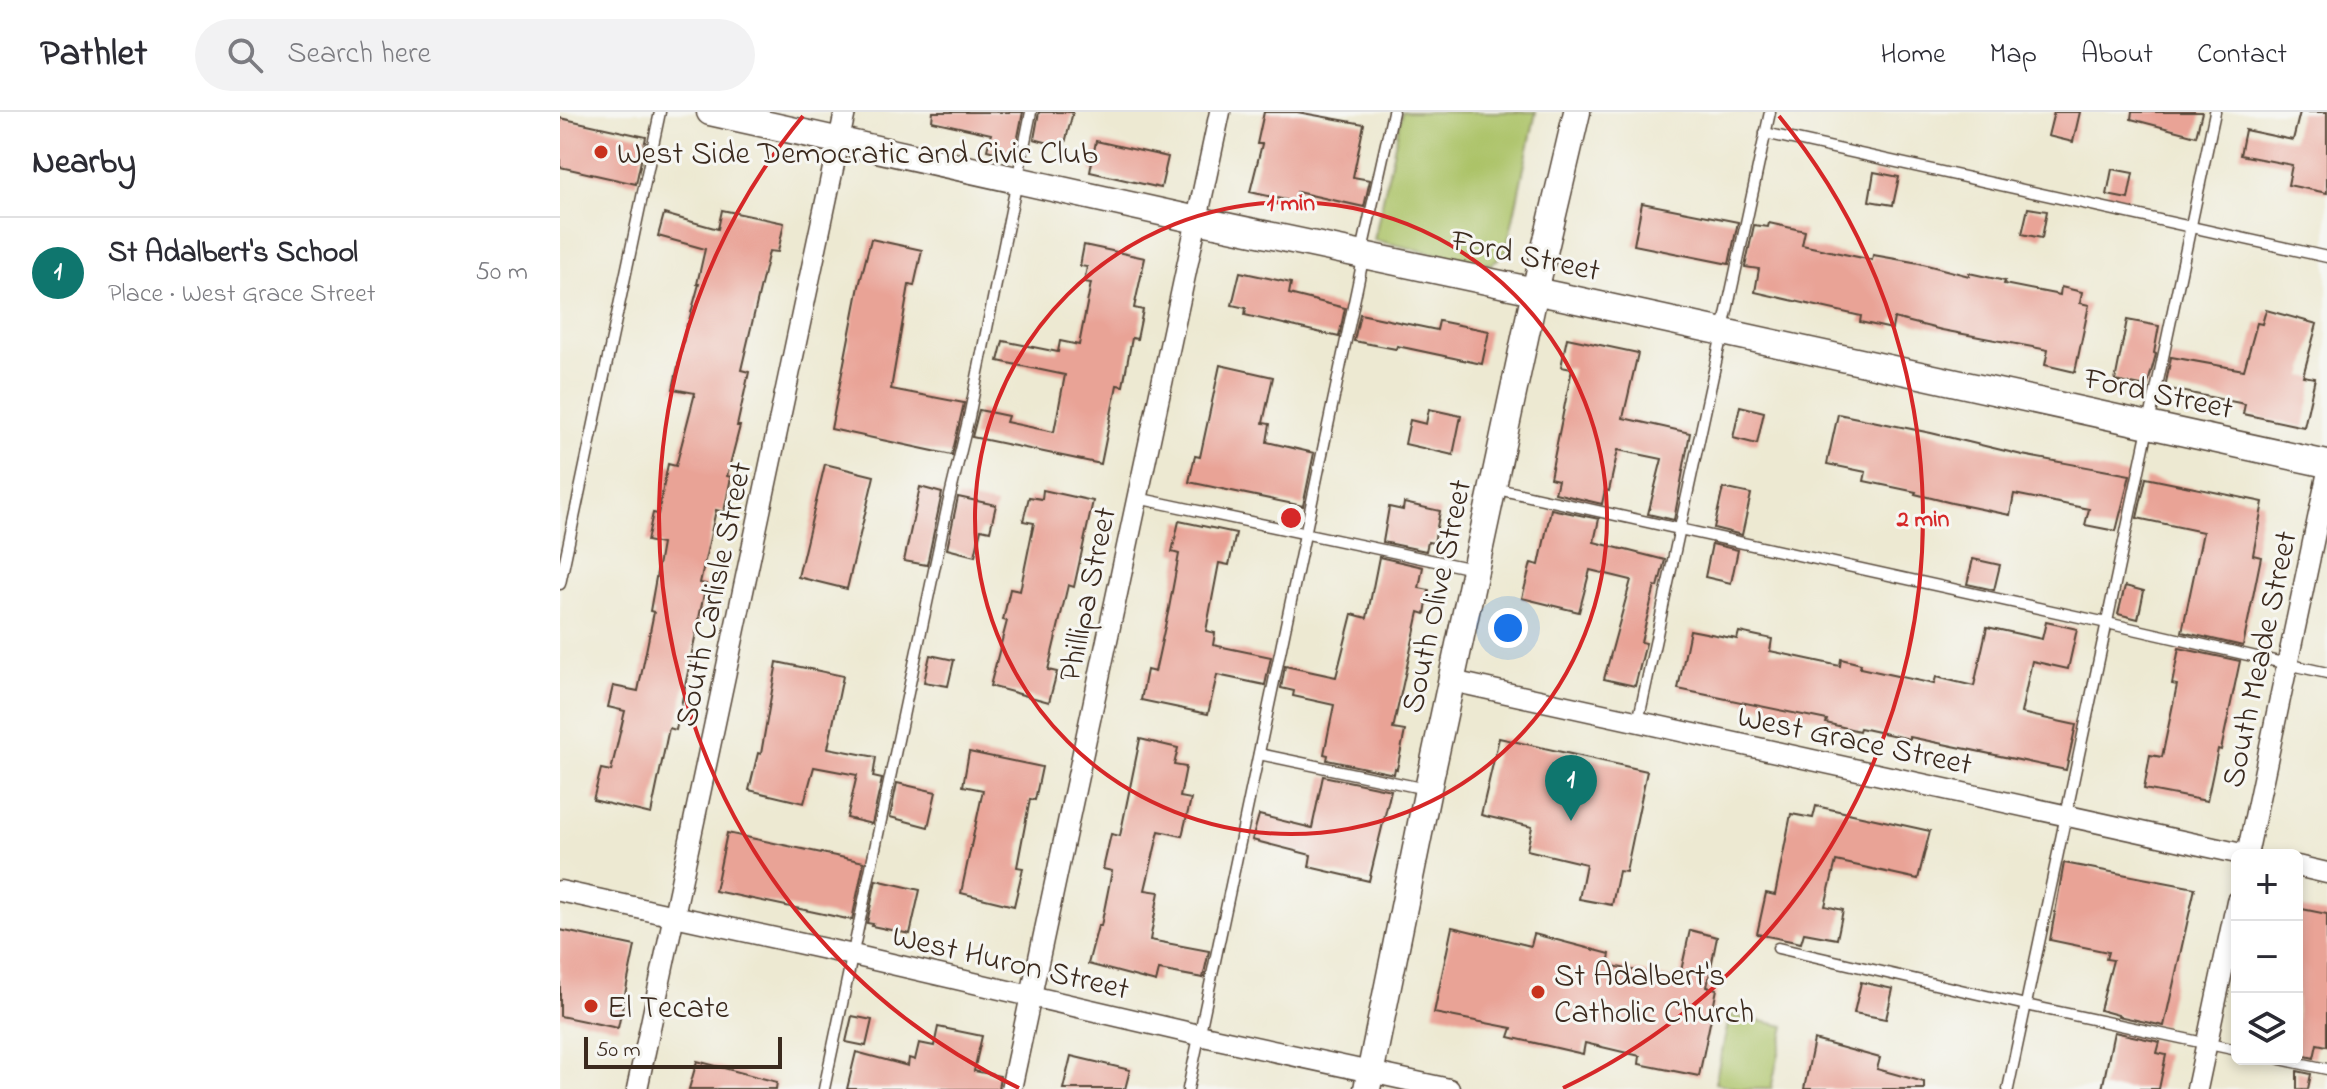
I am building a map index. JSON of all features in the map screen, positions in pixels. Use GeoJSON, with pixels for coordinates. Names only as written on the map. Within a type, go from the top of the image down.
{"type":"FeatureCollection","features":[{"type":"Feature","properties":{"kind":"street","name":"Ford Street"},"geometry":{"type":"LineString","coordinates":[[710,112],[2327,464]]}},
{"type":"Feature","properties":{"kind":"street","name":"South Carlisle Street"},"geometry":{"type":"LineString","coordinates":[[637,1089],[845,112]]}},
{"type":"Feature","properties":{"kind":"street","name":"Phillipa Street"},"geometry":{"type":"LineString","coordinates":[[1011,1089],[1220,112]]}},
{"type":"Feature","properties":{"kind":"street","name":"South Olive Street"},"geometry":{"type":"LineString","coordinates":[[1368,1080],[1535,291],[1577,114]]}},
{"type":"Feature","properties":{"kind":"street","name":"South Meade Street"},"geometry":{"type":"LineString","coordinates":[[2247,849],[2327,476]]}},
{"type":"Feature","properties":{"kind":"street","name":"West Grace Street"},"geometry":{"type":"LineString","coordinates":[[1452,681],[2231,852]]}},
{"type":"Feature","properties":{"kind":"street"},"geometry":{"type":"LineString","coordinates":[[2303,867],[2327,873]]}},
{"type":"Feature","properties":{"kind":"street","name":"West Huron Street"},"geometry":{"type":"LineString","coordinates":[[560,891],[1199,1035],[1368,1080],[1449,1089]]}},
{"type":"Feature","properties":{"kind":"street"},"geometry":{"type":"LineString","coordinates":[[2197,1089],[2233,921]]}},
{"type":"Feature","properties":{"kind":"lane"},"geometry":{"type":"LineString","coordinates":[[560,584],[660,112]]}},
{"type":"Feature","properties":{"kind":"lane"},"geometry":{"type":"LineString","coordinates":[[824,1089],[969,417],[1031,112]]}},
{"type":"Feature","properties":{"kind":"lane"},"geometry":{"type":"LineString","coordinates":[[1188,1089],[1393,112]]}},
{"type":"Feature","properties":{"kind":"lane"},"geometry":{"type":"LineString","coordinates":[[1638,722],[1770,112]]}},
{"type":"Feature","properties":{"kind":"lane"},"geometry":{"type":"LineString","coordinates":[[2008,1089],[2215,112]]}},
{"type":"Feature","properties":{"kind":"lane"},"geometry":{"type":"LineString","coordinates":[[1765,133],[2327,257]]}},
{"type":"Feature","properties":{"kind":"lane"},"geometry":{"type":"LineString","coordinates":[[1493,488],[2327,673]]}},
{"type":"Feature","properties":{"kind":"lane"},"geometry":{"type":"LineString","coordinates":[[1137,498],[1475,570]]}},
{"type":"Feature","properties":{"kind":"lane"},"geometry":{"type":"LineString","coordinates":[[1259,754],[1428,789]]}},
{"type":"Feature","properties":{"kind":"lane"},"geometry":{"type":"LineString","coordinates":[[1778,948],[2231,1049]]}},
{"type":"Feature","properties":{"kind":"lane"},"geometry":{"type":"LineString","coordinates":[[2303,1064],[2327,1069]]}},
{"type":"Feature","properties":{"kind":"green space"},"geometry":{"type":"Polygon","coordinates":[[[1402,112],[1536,112],[1506,252],[1492,264],[1374,240],[1402,112]]]}},
{"type":"Feature","properties":{"kind":"green space"},"geometry":{"type":"Polygon","coordinates":[[[1730,1015],[1785,1026],[1771,1089],[1741,1089],[1715,1083],[1730,1015]]]}},
{"type":"Feature","properties":{"kind":"building"},"geometry":{"type":"Polygon","coordinates":[[[933,112],[1023,112],[1014,157],[987,150],[991,134],[932,121],[933,112]]]}},
{"type":"Feature","properties":{"kind":"building"},"geometry":{"type":"Polygon","coordinates":[[[1039,112],[1073,112],[1064,147],[1034,139],[1039,112]]]}},
{"type":"Feature","properties":{"kind":"building"},"geometry":{"type":"Polygon","coordinates":[[[1264,112],[1297,112],[1364,124],[1353,177],[1370,180],[1364,207],[1297,192],[1295,202],[1250,192],[1262,144],[1257,144],[1264,112]]]}},
{"type":"Feature","properties":{"kind":"building"},"geometry":{"type":"Polygon","coordinates":[[[2054,112],[2080,112],[2073,142],[2048,136],[2054,112]]]}},
{"type":"Feature","properties":{"kind":"building"},"geometry":{"type":"Polygon","coordinates":[[[2132,112],[2202,112],[2196,136],[2131,119],[2132,112]]]}},
{"type":"Feature","properties":{"kind":"building"},"geometry":{"type":"Polygon","coordinates":[[[2300,112],[2327,112],[2327,193],[2288,185],[2292,165],[2240,155],[2245,130],[2293,140],[2300,112]]]}},
{"type":"Feature","properties":{"kind":"building","name":"West Side Democratic and Civic Club"},"geometry":{"type":"Polygon","coordinates":[[[560,118],[646,137],[636,184],[560,167],[560,118]]]}},
{"type":"Feature","properties":{"kind":"building"},"geometry":{"type":"Polygon","coordinates":[[[1096,141],[1168,157],[1161,188],[1090,172],[1096,141]]]}},
{"type":"Feature","properties":{"kind":"building"},"geometry":{"type":"Polygon","coordinates":[[[2112,169],[2133,173],[2128,199],[2107,195],[2112,169]]]}},
{"type":"Feature","properties":{"kind":"building"},"geometry":{"type":"Polygon","coordinates":[[[1874,172],[1899,177],[1893,205],[1869,201],[1874,172]]]}},
{"type":"Feature","properties":{"kind":"building"},"geometry":{"type":"Polygon","coordinates":[[[1642,203],[1738,222],[1729,264],[1634,245],[1642,203]]]}},
{"type":"Feature","properties":{"kind":"building"},"geometry":{"type":"Polygon","coordinates":[[[2028,208],[2047,211],[2042,238],[2022,234],[2028,208]]]}},
{"type":"Feature","properties":{"kind":"building"},"geometry":{"type":"Polygon","coordinates":[[[722,210],[784,223],[778,252],[769,251],[741,370],[749,372],[727,476],[731,477],[724,512],[716,510],[700,583],[706,584],[676,730],[669,728],[651,814],[593,800],[601,769],[611,771],[625,711],[608,707],[613,686],[638,691],[654,612],[650,611],[662,544],[647,541],[653,513],[658,514],[668,464],[676,466],[695,393],[673,389],[705,249],[658,236],[664,214],[718,229],[722,210]]]}},
{"type":"Feature","properties":{"kind":"building"},"geometry":{"type":"Polygon","coordinates":[[[1769,223],[1805,231],[1802,245],[1872,260],[1873,255],[1919,263],[2060,295],[2061,287],[2082,292],[2080,303],[2089,305],[2075,372],[2045,365],[2048,350],[1894,318],[1892,329],[1860,322],[1861,316],[1755,292],[1759,269],[1745,267],[1754,225],[1768,227],[1769,223]]]}},
{"type":"Feature","properties":{"kind":"building"},"geometry":{"type":"Polygon","coordinates":[[[871,239],[922,250],[914,286],[909,285],[891,389],[964,403],[952,455],[831,429],[871,239]]]}},
{"type":"Feature","properties":{"kind":"building"},"geometry":{"type":"Polygon","coordinates":[[[1084,245],[1145,258],[1134,308],[1143,310],[1137,339],[1132,338],[1123,386],[1117,385],[1101,464],[972,437],[979,410],[1008,416],[1006,422],[1054,432],[1065,375],[998,361],[1003,341],[1058,352],[1060,341],[1079,345],[1091,283],[1084,282],[1087,267],[1080,266],[1084,245]]]}},
{"type":"Feature","properties":{"kind":"building"},"geometry":{"type":"Polygon","coordinates":[[[1240,272],[1291,283],[1289,294],[1345,308],[1339,337],[1245,315],[1246,308],[1232,305],[1240,272]]]}},
{"type":"Feature","properties":{"kind":"building"},"geometry":{"type":"Polygon","coordinates":[[[2266,310],[2317,324],[2303,376],[2315,378],[2304,427],[2243,414],[2245,404],[2165,388],[2171,357],[2244,370],[2257,323],[2262,324],[2266,310]]]}},
{"type":"Feature","properties":{"kind":"building"},"geometry":{"type":"Polygon","coordinates":[[[1360,314],[1437,330],[1439,321],[1489,331],[1482,364],[1397,346],[1396,349],[1354,341],[1360,314]]]}},
{"type":"Feature","properties":{"kind":"building"},"geometry":{"type":"Polygon","coordinates":[[[2127,320],[2159,326],[2156,354],[2147,387],[2115,381],[2127,320]]]}},
{"type":"Feature","properties":{"kind":"building"},"geometry":{"type":"Polygon","coordinates":[[[1567,338],[1638,353],[1623,418],[1690,433],[1674,520],[1648,514],[1662,459],[1618,450],[1609,491],[1605,490],[1602,504],[1555,493],[1558,480],[1550,478],[1572,369],[1561,367],[1567,338]]]}},
{"type":"Feature","properties":{"kind":"building"},"geometry":{"type":"Polygon","coordinates":[[[1220,365],[1273,377],[1263,423],[1270,424],[1267,442],[1314,453],[1303,506],[1189,482],[1195,456],[1200,457],[1220,365]]]}},
{"type":"Feature","properties":{"kind":"building"},"geometry":{"type":"Polygon","coordinates":[[[1740,406],[1764,412],[1757,444],[1733,438],[1740,406]]]}},
{"type":"Feature","properties":{"kind":"building"},"geometry":{"type":"Polygon","coordinates":[[[1429,409],[1461,416],[1453,455],[1405,444],[1410,420],[1426,424],[1429,409]]]}},
{"type":"Feature","properties":{"kind":"building"},"geometry":{"type":"Polygon","coordinates":[[[1838,414],[2022,455],[2130,475],[2116,531],[2085,525],[2089,509],[2014,494],[2010,515],[1864,481],[1866,472],[1827,464],[1838,414]]]}},
{"type":"Feature","properties":{"kind":"building"},"geometry":{"type":"Polygon","coordinates":[[[825,464],[874,476],[847,589],[798,577],[825,464]]]}},
{"type":"Feature","properties":{"kind":"building"},"geometry":{"type":"Polygon","coordinates":[[[2146,478],[2263,502],[2253,555],[2261,557],[2243,646],[2182,632],[2203,532],[2137,518],[2146,478]]]}},
{"type":"Feature","properties":{"kind":"building"},"geometry":{"type":"Polygon","coordinates":[[[920,487],[942,493],[927,565],[904,561],[920,487]]]}},
{"type":"Feature","properties":{"kind":"building"},"geometry":{"type":"Polygon","coordinates":[[[1723,488],[1751,494],[1742,535],[1714,528],[1723,488]]]}},
{"type":"Feature","properties":{"kind":"building"},"geometry":{"type":"Polygon","coordinates":[[[1043,490],[1093,501],[1074,587],[1068,585],[1048,670],[1057,672],[1049,702],[990,686],[1007,621],[1003,620],[1010,589],[1020,591],[1034,523],[1023,521],[1029,497],[1042,499],[1043,490]]]}},
{"type":"Feature","properties":{"kind":"building"},"geometry":{"type":"Polygon","coordinates":[[[958,497],[996,505],[990,531],[981,529],[975,556],[947,549],[958,497]]]}},
{"type":"Feature","properties":{"kind":"building"},"geometry":{"type":"Polygon","coordinates":[[[1404,503],[1440,511],[1434,543],[1428,542],[1426,551],[1383,542],[1389,507],[1403,510],[1404,503]]]}},
{"type":"Feature","properties":{"kind":"building"},"geometry":{"type":"Polygon","coordinates":[[[1551,509],[1599,519],[1594,542],[1665,560],[1641,642],[1646,643],[1635,686],[1604,679],[1631,580],[1590,570],[1579,612],[1522,598],[1531,563],[1539,565],[1551,509]]]}},
{"type":"Feature","properties":{"kind":"building"},"geometry":{"type":"Polygon","coordinates":[[[1179,521],[1236,533],[1229,565],[1219,563],[1206,631],[1215,633],[1213,645],[1271,657],[1265,685],[1217,675],[1208,714],[1141,700],[1147,670],[1155,672],[1169,608],[1179,554],[1172,552],[1179,521]]]}},
{"type":"Feature","properties":{"kind":"building"},"geometry":{"type":"Polygon","coordinates":[[[1712,544],[1738,550],[1731,583],[1705,577],[1712,544]]]}},
{"type":"Feature","properties":{"kind":"building"},"geometry":{"type":"Polygon","coordinates":[[[1379,557],[1423,567],[1419,588],[1429,590],[1425,614],[1419,612],[1393,729],[1405,731],[1394,774],[1327,760],[1328,755],[1324,754],[1334,705],[1293,696],[1294,691],[1281,688],[1285,666],[1336,677],[1352,614],[1367,618],[1379,557]]]}},
{"type":"Feature","properties":{"kind":"building"},"geometry":{"type":"Polygon","coordinates":[[[1973,559],[2000,565],[1994,590],[1967,584],[1973,559]]]}},
{"type":"Feature","properties":{"kind":"building"},"geometry":{"type":"Polygon","coordinates":[[[2125,586],[2144,591],[2138,619],[2118,614],[2125,586]]]}},
{"type":"Feature","properties":{"kind":"building"},"geometry":{"type":"Polygon","coordinates":[[[2046,622],[2077,629],[2068,669],[2032,661],[2021,713],[2076,725],[2066,770],[1910,737],[1860,728],[1859,731],[1826,723],[1827,720],[1678,689],[1690,630],[1737,639],[1739,632],[1772,639],[1770,651],[1840,666],[1841,659],[1861,664],[1860,668],[1934,684],[1936,677],[1974,686],[1987,627],[2042,639],[2046,622]]]}},
{"type":"Feature","properties":{"kind":"building"},"geometry":{"type":"Polygon","coordinates":[[[2179,648],[2240,661],[2207,801],[2144,789],[2150,755],[2162,757],[2177,685],[2172,684],[2179,648]]]}},
{"type":"Feature","properties":{"kind":"building"},"geometry":{"type":"Polygon","coordinates":[[[930,655],[954,660],[948,686],[924,682],[930,655]]]}},
{"type":"Feature","properties":{"kind":"building"},"geometry":{"type":"Polygon","coordinates":[[[777,662],[843,676],[828,748],[876,757],[873,777],[882,779],[872,824],[847,818],[857,775],[814,767],[804,803],[749,790],[758,753],[761,754],[777,662]]]}},
{"type":"Feature","properties":{"kind":"building"},"geometry":{"type":"Polygon","coordinates":[[[1499,738],[1647,771],[1626,872],[1619,871],[1612,905],[1579,899],[1586,864],[1527,850],[1532,827],[1481,815],[1499,738]]]}},
{"type":"Feature","properties":{"kind":"building"},"geometry":{"type":"Polygon","coordinates":[[[1140,739],[1178,748],[1174,765],[1186,767],[1180,797],[1191,799],[1182,836],[1159,831],[1145,890],[1159,892],[1150,940],[1209,951],[1203,978],[1159,970],[1156,982],[1088,964],[1098,926],[1101,926],[1112,871],[1103,869],[1111,834],[1120,836],[1140,739]]]}},
{"type":"Feature","properties":{"kind":"building"},"geometry":{"type":"Polygon","coordinates":[[[969,752],[1042,767],[1035,800],[1030,799],[1017,867],[1023,868],[1014,906],[961,893],[983,790],[963,786],[969,752]]]}},
{"type":"Feature","properties":{"kind":"building"},"geometry":{"type":"Polygon","coordinates":[[[1323,776],[1391,790],[1369,881],[1309,867],[1311,855],[1252,840],[1259,815],[1312,828],[1323,776]]]}},
{"type":"Feature","properties":{"kind":"building"},"geometry":{"type":"Polygon","coordinates":[[[897,783],[936,792],[928,827],[890,817],[897,783]]]}},
{"type":"Feature","properties":{"kind":"building"},"geometry":{"type":"Polygon","coordinates":[[[1816,806],[1930,831],[1918,879],[1836,861],[1825,906],[1843,910],[1837,939],[1804,933],[1801,943],[1757,934],[1766,893],[1775,895],[1791,814],[1813,818],[1816,806]]]}},
{"type":"Feature","properties":{"kind":"building"},"geometry":{"type":"Polygon","coordinates":[[[727,833],[864,862],[852,920],[715,891],[727,833]]]}},
{"type":"Feature","properties":{"kind":"building"},"geometry":{"type":"Polygon","coordinates":[[[2064,863],[2195,888],[2164,1026],[2100,1010],[2113,960],[2106,959],[2108,952],[2050,940],[2064,863]]]}},
{"type":"Feature","properties":{"kind":"building"},"geometry":{"type":"Polygon","coordinates":[[[876,880],[920,890],[910,934],[867,923],[876,880]]]}},
{"type":"Feature","properties":{"kind":"building"},"geometry":{"type":"Polygon","coordinates":[[[2303,909],[2327,914],[2327,1046],[2317,1044],[2314,1058],[2303,1055],[2303,909]]]}},
{"type":"Feature","properties":{"kind":"building","name":"St Adalbert's Catholic Church"},"geometry":{"type":"Polygon","coordinates":[[[1452,927],[1531,946],[1534,934],[1610,954],[1608,965],[1679,980],[1690,930],[1717,937],[1707,987],[1717,989],[1699,1076],[1639,1064],[1640,1056],[1585,1043],[1583,1054],[1509,1037],[1512,1028],[1434,1013],[1452,927]]]}},
{"type":"Feature","properties":{"kind":"building"},"geometry":{"type":"Polygon","coordinates":[[[560,930],[635,946],[618,1028],[560,1016],[560,930]]]}},
{"type":"Feature","properties":{"kind":"building"},"geometry":{"type":"Polygon","coordinates":[[[1861,982],[1893,989],[1886,1019],[1854,1013],[1861,982]]]}},
{"type":"Feature","properties":{"kind":"building"},"geometry":{"type":"Polygon","coordinates":[[[852,1016],[872,1020],[866,1046],[846,1042],[852,1016]]]}},
{"type":"Feature","properties":{"kind":"building"},"geometry":{"type":"Polygon","coordinates":[[[938,1027],[982,1036],[974,1071],[1000,1076],[998,1089],[847,1089],[856,1052],[908,1066],[909,1058],[915,1060],[919,1043],[934,1046],[938,1027]]]}},
{"type":"Feature","properties":{"kind":"building"},"geometry":{"type":"Polygon","coordinates":[[[2114,1032],[2160,1042],[2157,1053],[2166,1055],[2159,1089],[2102,1089],[2114,1032]]]}},
{"type":"Feature","properties":{"kind":"building"},"geometry":{"type":"Polygon","coordinates":[[[1814,1040],[1880,1058],[1877,1069],[1924,1082],[1924,1089],[1804,1089],[1814,1040]]]}},
{"type":"Feature","properties":{"kind":"building"},"geometry":{"type":"Polygon","coordinates":[[[1071,1056],[1130,1070],[1125,1089],[1063,1089],[1071,1056]]]}},
{"type":"Feature","properties":{"kind":"building"},"geometry":{"type":"Polygon","coordinates":[[[697,1061],[777,1082],[776,1089],[689,1089],[697,1061]]]}},
{"type":"Feature","properties":{"kind":"building"},"geometry":{"type":"Polygon","coordinates":[[[2297,1071],[2311,1074],[2308,1089],[2297,1089],[2297,1071]]]}},
{"type":"Feature","properties":{"kind":"place","name":"West Side Democratic and Civic Club"},"geometry":{"type":"Point","coordinates":[601,152]}},
{"type":"Feature","properties":{"kind":"place","name":"St Adalbert's School"},"geometry":{"type":"Point","coordinates":[1571,821]}},
{"type":"Feature","properties":{"kind":"place","name":"St Adalbert's Catholic Church"},"geometry":{"type":"Point","coordinates":[1538,992]}},
{"type":"Feature","properties":{"kind":"place","name":"El Tecate"},"geometry":{"type":"Point","coordinates":[591,1006]}}]}
